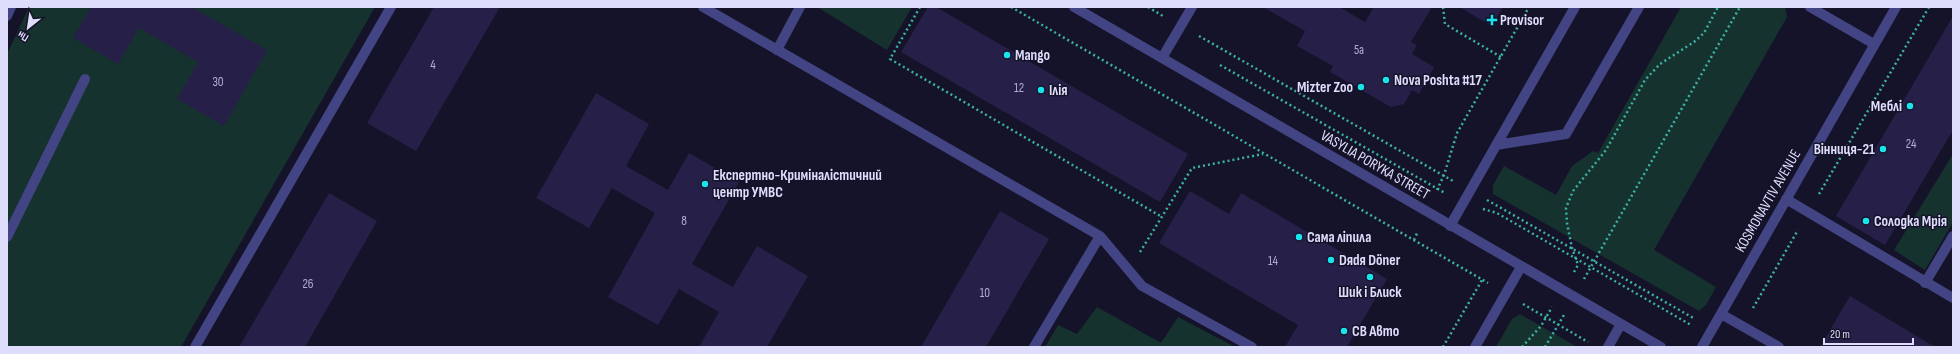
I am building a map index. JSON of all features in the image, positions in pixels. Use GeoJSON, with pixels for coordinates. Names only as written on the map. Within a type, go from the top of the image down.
{"type":"FeatureCollection","features":[{"type":"Feature","properties":{"kind":"street"},"geometry":{"type":"LineString","coordinates":[[7,16],[11,7]]}},
{"type":"Feature","properties":{"kind":"street"},"geometry":{"type":"LineString","coordinates":[[195,347],[391,7]]}},
{"type":"Feature","properties":{"kind":"street"},"geometry":{"type":"LineString","coordinates":[[703,7],[1100,236],[1142,286],[1252,347]]}},
{"type":"Feature","properties":{"kind":"street"},"geometry":{"type":"LineString","coordinates":[[777,50],[800,7]]}},
{"type":"Feature","properties":{"kind":"street","name":"VASYLIA PORYKA STREET"},"geometry":{"type":"LineString","coordinates":[[1074,7],[1661,347]]}},
{"type":"Feature","properties":{"kind":"street"},"geometry":{"type":"LineString","coordinates":[[1162,58],[1192,7]]}},
{"type":"Feature","properties":{"kind":"street"},"geometry":{"type":"LineString","coordinates":[[1450,226],[1575,7]]}},
{"type":"Feature","properties":{"kind":"street"},"geometry":{"type":"LineString","coordinates":[[1496,145],[1566,134],[1639,7]]}},
{"type":"Feature","properties":{"kind":"street"},"geometry":{"type":"LineString","coordinates":[[1810,7],[1874,44]]}},
{"type":"Feature","properties":{"kind":"street","name":"KOSMONAVTIV AVENUE"},"geometry":{"type":"LineString","coordinates":[[1702,347],[1896,7]]}},
{"type":"Feature","properties":{"kind":"street"},"geometry":{"type":"LineString","coordinates":[[7,238],[85,79]]}},
{"type":"Feature","properties":{"kind":"street"},"geometry":{"type":"LineString","coordinates":[[1786,199],[1925,283],[1953,298]]}},
{"type":"Feature","properties":{"kind":"street"},"geometry":{"type":"LineString","coordinates":[[1034,347],[1100,236]]}},
{"type":"Feature","properties":{"kind":"street"},"geometry":{"type":"LineString","coordinates":[[1925,283],[1953,236]]}},
{"type":"Feature","properties":{"kind":"street"},"geometry":{"type":"LineString","coordinates":[[1475,347],[1521,267]]}},
{"type":"Feature","properties":{"kind":"street"},"geometry":{"type":"LineString","coordinates":[[1721,314],[1778,347]]}},
{"type":"Feature","properties":{"kind":"street"},"geometry":{"type":"LineString","coordinates":[[1608,347],[1621,324]]}},
{"type":"Feature","properties":{"kind":"path"},"geometry":{"type":"LineString","coordinates":[[920,7],[890,59],[1162,217]]}},
{"type":"Feature","properties":{"kind":"path"},"geometry":{"type":"LineString","coordinates":[[1011,7],[1414,240],[1444,176],[1457,133],[1529,7]]}},
{"type":"Feature","properties":{"kind":"path"},"geometry":{"type":"LineString","coordinates":[[1148,7],[1572,248],[1711,332]]}},
{"type":"Feature","properties":{"kind":"path"},"geometry":{"type":"LineString","coordinates":[[1443,7],[1445,24],[1500,57]]}},
{"type":"Feature","properties":{"kind":"path"},"geometry":{"type":"LineString","coordinates":[[1522,347],[1541,326],[1578,265],[1572,248],[1566,208],[1573,191],[1606,150],[1645,80],[1660,64],[1694,42],[1704,33],[1718,7]]}},
{"type":"Feature","properties":{"kind":"path"},"geometry":{"type":"LineString","coordinates":[[1545,347],[1740,7]]}},
{"type":"Feature","properties":{"kind":"path"},"geometry":{"type":"LineString","coordinates":[[1742,326],[1929,7]]}},
{"type":"Feature","properties":{"kind":"path"},"geometry":{"type":"LineString","coordinates":[[1214,62],[1462,203],[1497,213],[1591,267],[1711,332]]}},
{"type":"Feature","properties":{"kind":"path"},"geometry":{"type":"LineString","coordinates":[[1128,270],[1192,168],[1263,154]]}},
{"type":"Feature","properties":{"kind":"path"},"geometry":{"type":"LineString","coordinates":[[1444,347],[1482,280]]}},
{"type":"Feature","properties":{"kind":"green space"},"geometry":{"type":"Polygon","coordinates":[[[29,7],[375,7],[181,347],[7,346],[7,54],[29,7]]]}},
{"type":"Feature","properties":{"kind":"green space"},"geometry":{"type":"Polygon","coordinates":[[[817,7],[912,7],[887,50],[817,7]]]}},
{"type":"Feature","properties":{"kind":"green space"},"geometry":{"type":"Polygon","coordinates":[[[1681,7],[1785,7],[1787,17],[1654,250],[1716,287],[1706,305],[1699,311],[1493,194],[1493,185],[1504,166],[1556,195],[1572,166],[1593,151],[1598,153],[1681,7]]]}},
{"type":"Feature","properties":{"kind":"green space"},"geometry":{"type":"Polygon","coordinates":[[[1953,154],[1953,222],[1925,270],[1894,250],[1953,154]]]}},
{"type":"Feature","properties":{"kind":"green space"},"geometry":{"type":"Polygon","coordinates":[[[1097,307],[1161,343],[1178,317],[1235,347],[1045,347],[1058,325],[1077,334],[1097,307]]]}},
{"type":"Feature","properties":{"kind":"green space"},"geometry":{"type":"Polygon","coordinates":[[[1520,314],[1577,347],[1496,347],[1512,319],[1520,314]]]}},
{"type":"Feature","properties":{"kind":"building"},"geometry":{"type":"Polygon","coordinates":[[[91,7],[192,7],[267,50],[224,126],[177,99],[198,62],[139,28],[118,64],[73,38],[91,7]]]}},
{"type":"Feature","properties":{"kind":"building"},"geometry":{"type":"Polygon","coordinates":[[[434,7],[500,7],[416,151],[367,123],[434,7]]]}},
{"type":"Feature","properties":{"kind":"building"},"geometry":{"type":"Polygon","coordinates":[[[928,7],[936,7],[1188,154],[1160,202],[901,52],[928,7]]]}},
{"type":"Feature","properties":{"kind":"building"},"geometry":{"type":"Polygon","coordinates":[[[1263,7],[1339,7],[1365,22],[1374,7],[1432,7],[1411,42],[1417,45],[1412,54],[1434,67],[1419,94],[1412,90],[1404,104],[1391,107],[1330,72],[1333,66],[1297,46],[1305,31],[1263,7]]]}},
{"type":"Feature","properties":{"kind":"building"},"geometry":{"type":"Polygon","coordinates":[[[1459,7],[1503,7],[1492,26],[1459,7]]]}},
{"type":"Feature","properties":{"kind":"building"},"geometry":{"type":"Polygon","coordinates":[[[1953,16],[1953,130],[1885,245],[1836,216],[1953,16]]]}},
{"type":"Feature","properties":{"kind":"building"},"geometry":{"type":"Polygon","coordinates":[[[596,93],[649,124],[626,166],[668,190],[689,153],[739,182],[692,264],[733,287],[757,246],[808,276],[767,347],[699,347],[719,312],[679,289],[658,325],[608,297],[655,213],[612,188],[589,228],[536,198],[596,93]]]}},
{"type":"Feature","properties":{"kind":"building"},"geometry":{"type":"Polygon","coordinates":[[[1190,191],[1229,214],[1241,193],[1387,279],[1347,347],[1285,347],[1298,325],[1159,243],[1190,191]]]}},
{"type":"Feature","properties":{"kind":"building"},"geometry":{"type":"Polygon","coordinates":[[[329,193],[377,221],[305,347],[239,347],[329,193]]]}},
{"type":"Feature","properties":{"kind":"building"},"geometry":{"type":"Polygon","coordinates":[[[1000,211],[1049,239],[986,347],[921,347],[1000,211]]]}},
{"type":"Feature","properties":{"kind":"building"},"geometry":{"type":"Polygon","coordinates":[[[1850,296],[1935,347],[1820,347],[1850,296]]]}},
{"type":"Feature","properties":{"kind":"place","name":"Provisor"},"geometry":{"type":"Point","coordinates":[1492,20]}},
{"type":"Feature","properties":{"kind":"place","name":"Mango"},"geometry":{"type":"Point","coordinates":[1007,55]}},
{"type":"Feature","properties":{"kind":"place","name":"Nova Poshta #17"},"geometry":{"type":"Point","coordinates":[1386,80]}},
{"type":"Feature","properties":{"kind":"place","name":"Mizter Zoo"},"geometry":{"type":"Point","coordinates":[1361,87]}},
{"type":"Feature","properties":{"kind":"place","name":"Ілія"},"geometry":{"type":"Point","coordinates":[1041,90]}},
{"type":"Feature","properties":{"kind":"place","name":"Меблі"},"geometry":{"type":"Point","coordinates":[1910,106]}},
{"type":"Feature","properties":{"kind":"place","name":"Вінниця-21"},"geometry":{"type":"Point","coordinates":[1883,149]}},
{"type":"Feature","properties":{"kind":"place","name":"Експертно-Криміналістичний центр УМВС"},"geometry":{"type":"Point","coordinates":[705,184]}},
{"type":"Feature","properties":{"kind":"place","name":"Солодка Мрія"},"geometry":{"type":"Point","coordinates":[1866,221]}},
{"type":"Feature","properties":{"kind":"place","name":"Сама ліпила"},"geometry":{"type":"Point","coordinates":[1299,237]}},
{"type":"Feature","properties":{"kind":"place","name":"Dяdя Döner"},"geometry":{"type":"Point","coordinates":[1331,260]}},
{"type":"Feature","properties":{"kind":"place","name":"Шик і Блиск"},"geometry":{"type":"Point","coordinates":[1370,277]}},
{"type":"Feature","properties":{"kind":"place","name":"СВ Авто"},"geometry":{"type":"Point","coordinates":[1344,331]}}]}
